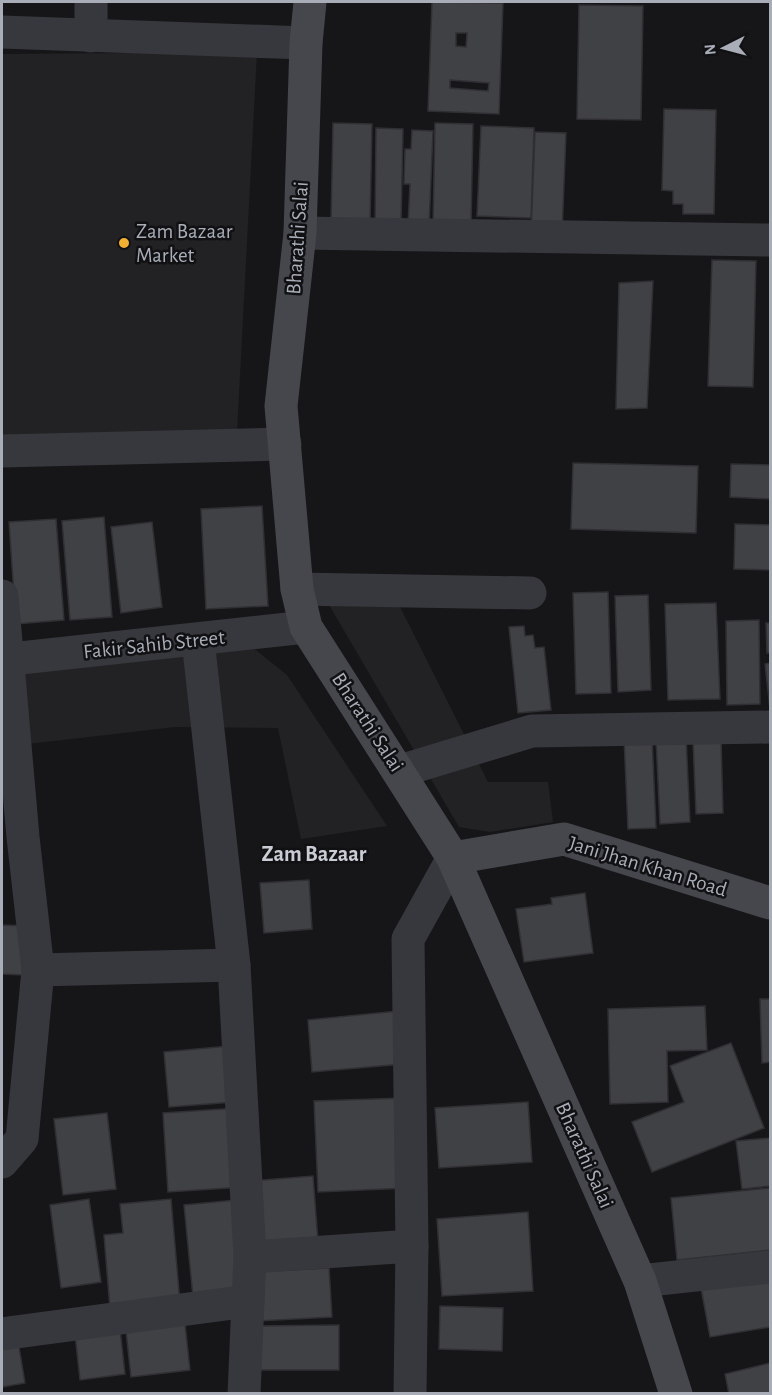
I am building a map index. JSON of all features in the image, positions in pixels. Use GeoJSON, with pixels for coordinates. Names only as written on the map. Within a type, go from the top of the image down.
{"type":"FeatureCollection","features":[{"type":"Feature","properties":{"kind":"street"},"geometry":{"type":"LineString","coordinates":[[91,2],[91,36]]}},
{"type":"Feature","properties":{"kind":"street","name":"Bharathi Salai"},"geometry":{"type":"LineString","coordinates":[[310,2],[306,43],[300,233],[281,406],[297,589],[306,627],[400,771],[453,858],[640,1281],[675,1394]]}},
{"type":"Feature","properties":{"kind":"street"},"geometry":{"type":"LineString","coordinates":[[2,32],[306,43]]}},
{"type":"Feature","properties":{"kind":"street"},"geometry":{"type":"LineString","coordinates":[[300,233],[771,240]]}},
{"type":"Feature","properties":{"kind":"street"},"geometry":{"type":"LineString","coordinates":[[2,451],[285,444]]}},
{"type":"Feature","properties":{"kind":"street"},"geometry":{"type":"LineString","coordinates":[[297,589],[530,593]]}},
{"type":"Feature","properties":{"kind":"street"},"geometry":{"type":"LineString","coordinates":[[2,596],[4,660],[38,970],[22,1139],[2,1162]]}},
{"type":"Feature","properties":{"kind":"street","name":"Fakir Sahib Street"},"geometry":{"type":"LineString","coordinates":[[4,660],[306,627]]}},
{"type":"Feature","properties":{"kind":"street"},"geometry":{"type":"LineString","coordinates":[[198,640],[234,965],[250,1257],[244,1394]]}},
{"type":"Feature","properties":{"kind":"street"},"geometry":{"type":"LineString","coordinates":[[400,771],[532,730],[771,727]]}},
{"type":"Feature","properties":{"kind":"street","name":"Jani Jhan Khan Road"},"geometry":{"type":"LineString","coordinates":[[453,858],[564,839],[771,903]]}},
{"type":"Feature","properties":{"kind":"street"},"geometry":{"type":"LineString","coordinates":[[410,1394],[412,1246],[408,939],[453,858]]}},
{"type":"Feature","properties":{"kind":"street"},"geometry":{"type":"LineString","coordinates":[[38,970],[234,965]]}},
{"type":"Feature","properties":{"kind":"street"},"geometry":{"type":"LineString","coordinates":[[250,1257],[412,1246]]}},
{"type":"Feature","properties":{"kind":"street"},"geometry":{"type":"LineString","coordinates":[[640,1281],[771,1267]]}},
{"type":"Feature","properties":{"kind":"street"},"geometry":{"type":"LineString","coordinates":[[2,1334],[248,1301]]}},
{"type":"Feature","properties":{"kind":"shaded area","name":"Zam Bazaar Market"},"geometry":{"type":"Polygon","coordinates":[[[257,52],[237,432],[2,442],[2,54],[257,52]]]}},
{"type":"Feature","properties":{"kind":"shaded area"},"geometry":{"type":"Polygon","coordinates":[[[390,587],[488,782],[548,782],[553,822],[490,832],[459,827],[325,598],[390,587]]]}},
{"type":"Feature","properties":{"kind":"shaded area"},"geometry":{"type":"Polygon","coordinates":[[[252,647],[287,675],[387,826],[301,839],[278,728],[175,727],[2,747],[2,665],[252,647]]]}},
{"type":"Feature","properties":{"kind":"building"},"geometry":{"type":"Polygon","coordinates":[[[432,2],[503,3],[499,114],[428,111],[432,2]],[[456,33],[456,46],[466,47],[467,33],[456,33]],[[450,80],[450,88],[488,91],[489,83],[450,80]]]}},
{"type":"Feature","properties":{"kind":"building"},"geometry":{"type":"Polygon","coordinates":[[[579,5],[643,6],[641,120],[577,119],[579,5]]]}},
{"type":"Feature","properties":{"kind":"building"},"geometry":{"type":"Polygon","coordinates":[[[664,109],[716,110],[714,214],[683,214],[683,204],[673,204],[673,191],[662,190],[664,109]]]}},
{"type":"Feature","properties":{"kind":"building"},"geometry":{"type":"Polygon","coordinates":[[[333,123],[372,124],[370,224],[331,223],[333,123]]]}},
{"type":"Feature","properties":{"kind":"building"},"geometry":{"type":"Polygon","coordinates":[[[435,123],[473,124],[471,226],[433,225],[435,123]]]}},
{"type":"Feature","properties":{"kind":"building"},"geometry":{"type":"Polygon","coordinates":[[[481,126],[534,128],[531,218],[477,216],[481,126]]]}},
{"type":"Feature","properties":{"kind":"building"},"geometry":{"type":"Polygon","coordinates":[[[376,128],[403,129],[401,225],[375,225],[376,128]]]}},
{"type":"Feature","properties":{"kind":"building"},"geometry":{"type":"Polygon","coordinates":[[[412,130],[433,131],[429,226],[408,225],[410,184],[404,184],[405,149],[411,149],[412,130]]]}},
{"type":"Feature","properties":{"kind":"building"},"geometry":{"type":"Polygon","coordinates":[[[535,132],[566,133],[562,234],[531,233],[535,132]]]}},
{"type":"Feature","properties":{"kind":"building"},"geometry":{"type":"Polygon","coordinates":[[[712,260],[756,261],[753,387],[708,386],[712,260]]]}},
{"type":"Feature","properties":{"kind":"building"},"geometry":{"type":"Polygon","coordinates":[[[653,281],[647,408],[616,409],[619,283],[653,281]]]}},
{"type":"Feature","properties":{"kind":"building"},"geometry":{"type":"Polygon","coordinates":[[[573,463],[698,466],[696,533],[571,529],[573,463]]]}},
{"type":"Feature","properties":{"kind":"building"},"geometry":{"type":"Polygon","coordinates":[[[731,464],[770,465],[770,499],[730,497],[731,464]]]}},
{"type":"Feature","properties":{"kind":"building"},"geometry":{"type":"Polygon","coordinates":[[[262,506],[268,606],[206,609],[201,509],[262,506]]]}},
{"type":"Feature","properties":{"kind":"building"},"geometry":{"type":"Polygon","coordinates":[[[104,517],[112,617],[70,620],[62,521],[104,517]]]}},
{"type":"Feature","properties":{"kind":"building"},"geometry":{"type":"Polygon","coordinates":[[[56,519],[64,620],[16,624],[9,522],[56,519]]]}},
{"type":"Feature","properties":{"kind":"building"},"geometry":{"type":"Polygon","coordinates":[[[152,522],[162,607],[121,613],[111,527],[152,522]]]}},
{"type":"Feature","properties":{"kind":"building"},"geometry":{"type":"Polygon","coordinates":[[[735,524],[770,525],[770,570],[734,569],[735,524]]]}},
{"type":"Feature","properties":{"kind":"building"},"geometry":{"type":"Polygon","coordinates":[[[608,592],[611,693],[576,694],[573,593],[608,592]]]}},
{"type":"Feature","properties":{"kind":"building"},"geometry":{"type":"Polygon","coordinates":[[[648,595],[651,690],[618,692],[615,596],[648,595]]]}},
{"type":"Feature","properties":{"kind":"building"},"geometry":{"type":"Polygon","coordinates":[[[716,603],[720,699],[668,700],[665,604],[716,603]]]}},
{"type":"Feature","properties":{"kind":"building"},"geometry":{"type":"Polygon","coordinates":[[[759,620],[760,704],[727,705],[726,621],[759,620]]]}},
{"type":"Feature","properties":{"kind":"building"},"geometry":{"type":"Polygon","coordinates":[[[766,623],[770,623],[770,653],[767,653],[766,623]]]}},
{"type":"Feature","properties":{"kind":"building"},"geometry":{"type":"Polygon","coordinates":[[[524,626],[525,636],[533,635],[535,648],[544,647],[551,710],[518,713],[509,627],[524,626]]]}},
{"type":"Feature","properties":{"kind":"building"},"geometry":{"type":"Polygon","coordinates":[[[770,663],[770,709],[765,664],[770,663]]]}},
{"type":"Feature","properties":{"kind":"building"},"geometry":{"type":"Polygon","coordinates":[[[686,737],[690,822],[660,824],[656,738],[686,737]]]}},
{"type":"Feature","properties":{"kind":"building"},"geometry":{"type":"Polygon","coordinates":[[[624,738],[652,738],[656,828],[628,829],[624,738]]]}},
{"type":"Feature","properties":{"kind":"building"},"geometry":{"type":"Polygon","coordinates":[[[721,739],[723,813],[696,814],[693,741],[721,739]]]}},
{"type":"Feature","properties":{"kind":"building"},"geometry":{"type":"Polygon","coordinates":[[[309,880],[312,929],[264,933],[260,883],[309,880]]]}},
{"type":"Feature","properties":{"kind":"building"},"geometry":{"type":"Polygon","coordinates":[[[585,893],[593,953],[524,962],[516,909],[552,904],[551,898],[585,893]]]}},
{"type":"Feature","properties":{"kind":"building"},"geometry":{"type":"Polygon","coordinates":[[[2,925],[26,926],[24,975],[2,974],[2,925]]]}},
{"type":"Feature","properties":{"kind":"building"},"geometry":{"type":"Polygon","coordinates":[[[760,999],[770,999],[770,1062],[762,1063],[760,999]]]}},
{"type":"Feature","properties":{"kind":"building"},"geometry":{"type":"Polygon","coordinates":[[[705,1006],[707,1050],[667,1051],[668,1102],[610,1104],[608,1009],[705,1006]]]}},
{"type":"Feature","properties":{"kind":"building"},"geometry":{"type":"Polygon","coordinates":[[[398,1011],[403,1064],[312,1072],[308,1020],[398,1011]]]}},
{"type":"Feature","properties":{"kind":"building"},"geometry":{"type":"Polygon","coordinates":[[[731,1043],[764,1128],[652,1172],[632,1122],[684,1102],[670,1066],[731,1043]]]}},
{"type":"Feature","properties":{"kind":"building"},"geometry":{"type":"Polygon","coordinates":[[[229,1046],[234,1102],[169,1107],[164,1052],[229,1046]]]}},
{"type":"Feature","properties":{"kind":"building"},"geometry":{"type":"Polygon","coordinates":[[[404,1098],[408,1188],[318,1192],[314,1101],[404,1098]]]}},
{"type":"Feature","properties":{"kind":"building"},"geometry":{"type":"Polygon","coordinates":[[[528,1102],[532,1162],[439,1168],[435,1108],[528,1102]]]}},
{"type":"Feature","properties":{"kind":"building"},"geometry":{"type":"Polygon","coordinates":[[[238,1108],[243,1187],[168,1192],[163,1113],[238,1108]]]}},
{"type":"Feature","properties":{"kind":"building"},"geometry":{"type":"Polygon","coordinates":[[[107,1113],[116,1189],[63,1195],[54,1119],[107,1113]]]}},
{"type":"Feature","properties":{"kind":"building"},"geometry":{"type":"Polygon","coordinates":[[[770,1138],[770,1186],[742,1189],[736,1141],[770,1138]]]}},
{"type":"Feature","properties":{"kind":"building"},"geometry":{"type":"Polygon","coordinates":[[[313,1176],[318,1242],[257,1247],[252,1181],[313,1176]]]}},
{"type":"Feature","properties":{"kind":"building"},"geometry":{"type":"Polygon","coordinates":[[[770,1188],[770,1250],[677,1260],[671,1198],[770,1188]]]}},
{"type":"Feature","properties":{"kind":"building"},"geometry":{"type":"Polygon","coordinates":[[[89,1199],[101,1282],[61,1288],[50,1205],[89,1199]]]}},
{"type":"Feature","properties":{"kind":"building"},"geometry":{"type":"Polygon","coordinates":[[[171,1199],[180,1303],[110,1309],[104,1235],[123,1233],[120,1204],[171,1199]]]}},
{"type":"Feature","properties":{"kind":"building"},"geometry":{"type":"Polygon","coordinates":[[[236,1200],[244,1292],[193,1297],[184,1205],[236,1200]]]}},
{"type":"Feature","properties":{"kind":"building"},"geometry":{"type":"Polygon","coordinates":[[[528,1212],[533,1291],[442,1296],[437,1219],[528,1212]]]}},
{"type":"Feature","properties":{"kind":"building"},"geometry":{"type":"Polygon","coordinates":[[[329,1268],[332,1317],[258,1321],[255,1272],[329,1268]]]}},
{"type":"Feature","properties":{"kind":"building"},"geometry":{"type":"Polygon","coordinates":[[[770,1277],[770,1327],[710,1337],[701,1288],[770,1277]]]}},
{"type":"Feature","properties":{"kind":"building"},"geometry":{"type":"Polygon","coordinates":[[[440,1306],[503,1308],[502,1351],[439,1349],[440,1306]]]}},
{"type":"Feature","properties":{"kind":"building"},"geometry":{"type":"Polygon","coordinates":[[[185,1324],[190,1370],[131,1377],[126,1331],[185,1324]]]}},
{"type":"Feature","properties":{"kind":"building"},"geometry":{"type":"Polygon","coordinates":[[[339,1325],[339,1370],[249,1370],[248,1326],[339,1325]]]}},
{"type":"Feature","properties":{"kind":"building"},"geometry":{"type":"Polygon","coordinates":[[[120,1329],[125,1374],[80,1380],[75,1334],[120,1329]]]}},
{"type":"Feature","properties":{"kind":"building"},"geometry":{"type":"Polygon","coordinates":[[[18,1341],[25,1383],[2,1387],[2,1344],[18,1341]]]}},
{"type":"Feature","properties":{"kind":"building"},"geometry":{"type":"Polygon","coordinates":[[[770,1363],[770,1394],[729,1394],[725,1374],[770,1363]]]}},
{"type":"Feature","properties":{"kind":"place","name":"Zam Bazaar Market"},"geometry":{"type":"Point","coordinates":[124,243]}},
{"type":"Feature","properties":{"kind":"district","name":"Zam Bazaar"},"geometry":{"type":"Point","coordinates":[314,853]}}]}
